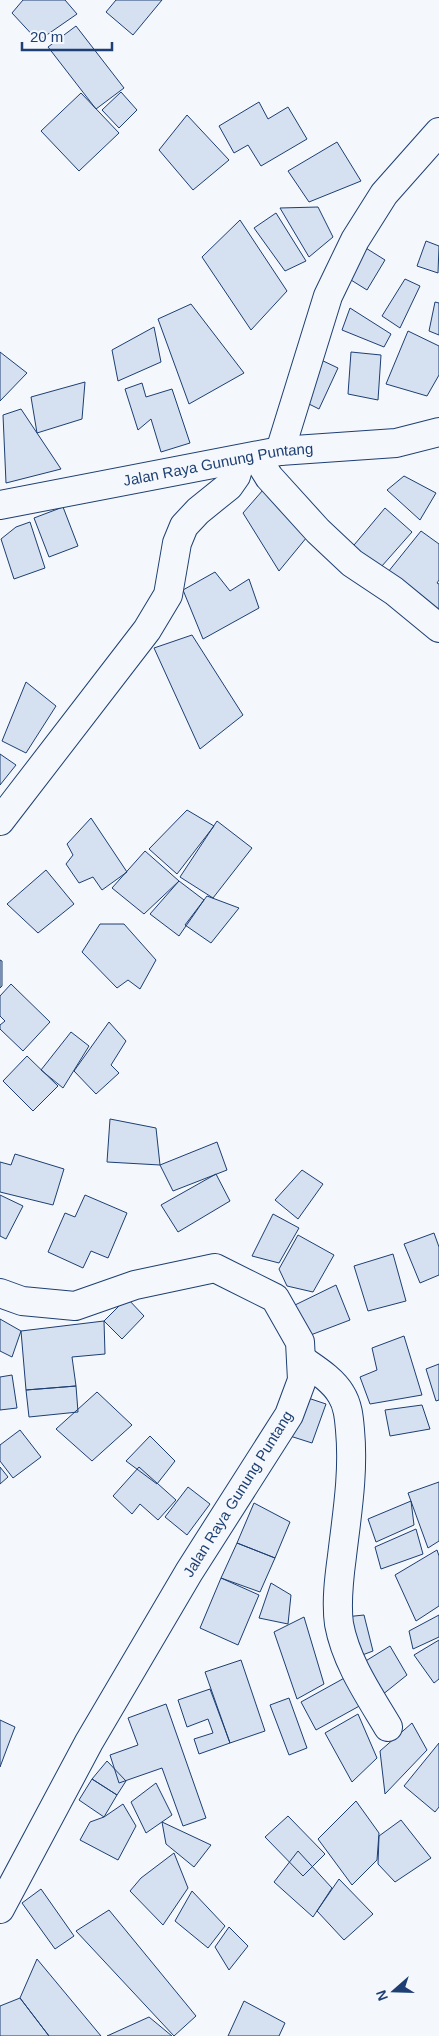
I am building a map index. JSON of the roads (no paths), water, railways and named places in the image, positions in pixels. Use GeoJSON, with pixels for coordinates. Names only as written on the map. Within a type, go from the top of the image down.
{"type":"FeatureCollection","features":[{"type":"Feature","properties":{"kind":"street"},"geometry":{"type":"LineString","coordinates":[[0,821],[147,630],[168,595],[177,543],[184,526],[198,511],[229,486],[236,476],[259,455],[328,296],[355,240],[384,194],[439,132]]}},
{"type":"Feature","properties":{"kind":"street","name":"Jalan Raya Gunung Puntang"},"geometry":{"type":"LineString","coordinates":[[0,505],[259,455],[396,443],[439,432]]}},
{"type":"Feature","properties":{"kind":"street"},"geometry":{"type":"LineString","coordinates":[[259,455],[269,477],[325,538],[352,563],[394,591],[439,628]]}},
{"type":"Feature","properties":{"kind":"street","name":"Jalan Raya Gunung Puntang"},"geometry":{"type":"LineString","coordinates":[[0,1293],[22,1301],[75,1306],[135,1285],[215,1268],[275,1298],[300,1342],[302,1380],[289,1415],[189,1572],[89,1742],[0,1909]]}},
{"type":"Feature","properties":{"kind":"street"},"geometry":{"type":"LineString","coordinates":[[301,1360],[331,1381],[341,1394],[348,1411],[351,1444],[350,1488],[338,1587],[339,1623],[347,1651],[359,1678],[388,1727]]}}]}
